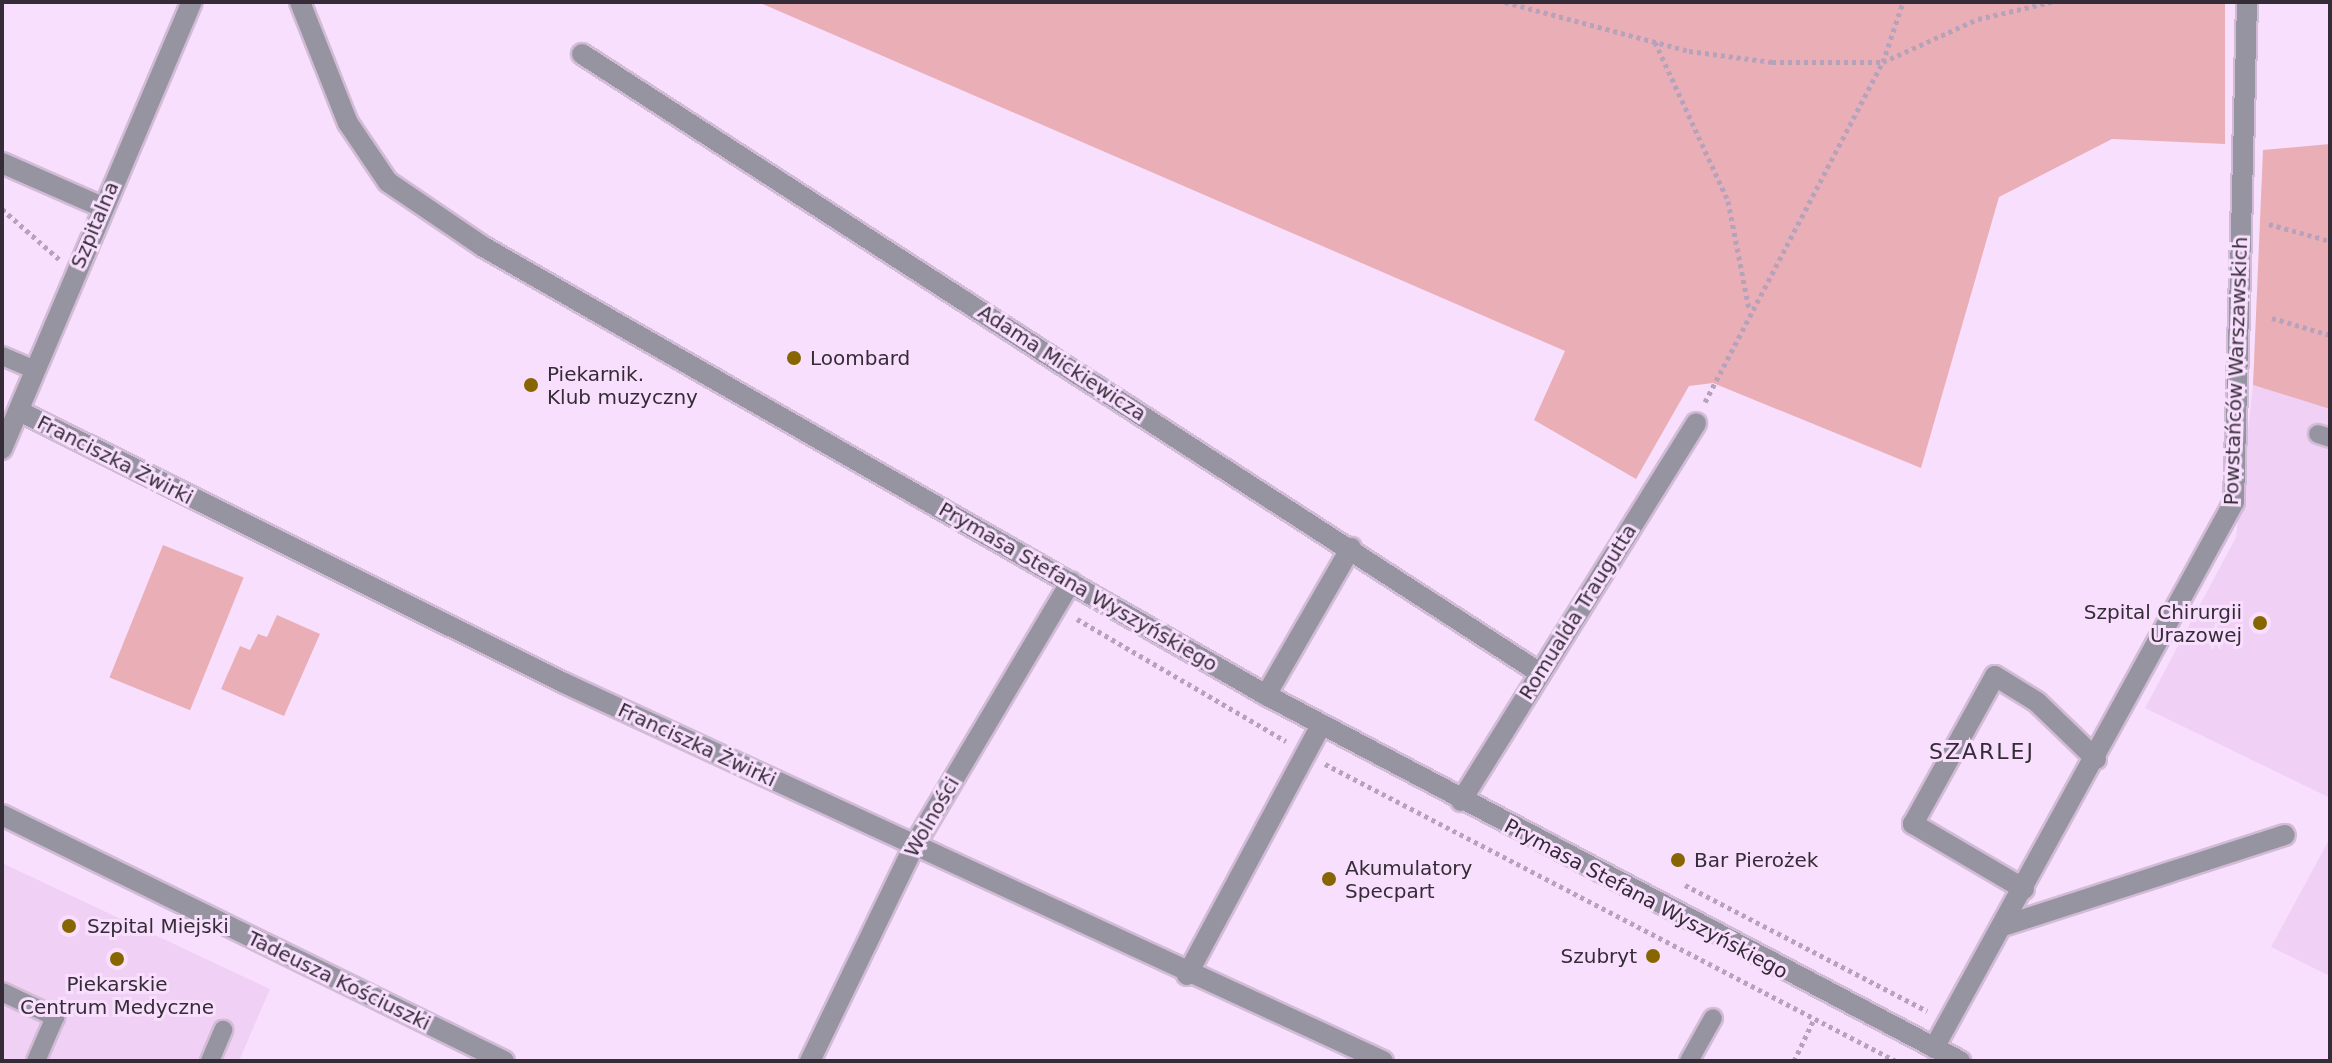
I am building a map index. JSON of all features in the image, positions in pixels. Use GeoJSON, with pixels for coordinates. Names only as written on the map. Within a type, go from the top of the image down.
{"type":"FeatureCollection","features":[{"type":"Feature","properties":{"kind":"street","name":"Szpitalna"},"geometry":{"type":"LineString","coordinates":[[2,449],[102,207],[192,2]]}},
{"type":"Feature","properties":{"kind":"street","name":"Prymasa Stefana Wyszyńskiego"},"geometry":{"type":"LineString","coordinates":[[300,2],[348,123],[388,182],[482,246],[1266,695],[1461,801],[1960,1061]]}},
{"type":"Feature","properties":{"kind":"street","name":"Powstańców Warszawskich"},"geometry":{"type":"LineString","coordinates":[[1934,1048],[2096,759],[2234,502],[2247,2]]}},
{"type":"Feature","properties":{"kind":"street","name":"Adama Mickiewicza"},"geometry":{"type":"LineString","coordinates":[[582,54],[1351,548],[1540,673]]}},
{"type":"Feature","properties":{"kind":"street"},"geometry":{"type":"LineString","coordinates":[[2,163],[102,207]]}},
{"type":"Feature","properties":{"kind":"street","name":"Franciszka Żwirki"},"geometry":{"type":"LineString","coordinates":[[19,411],[564,683],[1187,975],[1383,1061]]}},
{"type":"Feature","properties":{"kind":"street","name":"Romualda Traugutta"},"geometry":{"type":"LineString","coordinates":[[1461,801],[1696,423]]}},
{"type":"Feature","properties":{"kind":"street"},"geometry":{"type":"LineString","coordinates":[[1266,695],[1351,548]]}},
{"type":"Feature","properties":{"kind":"street","name":"Wolności"},"geometry":{"type":"LineString","coordinates":[[810,1061],[914,846],[1071,582]]}},
{"type":"Feature","properties":{"kind":"street"},"geometry":{"type":"LineString","coordinates":[[2024,889],[1913,824],[1995,676],[2037,702],[2096,759]]}},
{"type":"Feature","properties":{"kind":"street"},"geometry":{"type":"LineString","coordinates":[[1187,975],[1321,725]]}},
{"type":"Feature","properties":{"kind":"street","name":"Tadeusza Kościuszki"},"geometry":{"type":"LineString","coordinates":[[2,815],[504,1061]]}},
{"type":"Feature","properties":{"kind":"street"},"geometry":{"type":"LineString","coordinates":[[2003,926],[2285,835]]}},
{"type":"Feature","properties":{"kind":"lane"},"geometry":{"type":"LineString","coordinates":[[2,356],[35,370]]}},
{"type":"Feature","properties":{"kind":"lane"},"geometry":{"type":"LineString","coordinates":[[2,992],[55,1017],[36,1061]]}},
{"type":"Feature","properties":{"kind":"lane"},"geometry":{"type":"LineString","coordinates":[[1689,1061],[1713,1018]]}},
{"type":"Feature","properties":{"kind":"lane"},"geometry":{"type":"LineString","coordinates":[[210,1061],[223,1030]]}},
{"type":"Feature","properties":{"kind":"path"},"geometry":{"type":"LineString","coordinates":[[1505,2],[1655,41],[1772,62],[1883,62],[1978,19],[2051,2]]}},
{"type":"Feature","properties":{"kind":"path"},"geometry":{"type":"LineString","coordinates":[[1696,423],[1749,310],[1883,62],[1903,2]]}},
{"type":"Feature","properties":{"kind":"path"},"geometry":{"type":"LineString","coordinates":[[1655,41],[1728,201],[1749,310]]}},
{"type":"Feature","properties":{"kind":"path"},"geometry":{"type":"LineString","coordinates":[[2,209],[61,261]]}},
{"type":"Feature","properties":{"kind":"path"},"geometry":{"type":"LineString","coordinates":[[2269,224],[2330,241]]}},
{"type":"Feature","properties":{"kind":"path"},"geometry":{"type":"LineString","coordinates":[[2272,318],[2330,335]]}},
{"type":"Feature","properties":{"kind":"path"},"geometry":{"type":"LineString","coordinates":[[1069,615],[1301,750]]}},
{"type":"Feature","properties":{"kind":"path"},"geometry":{"type":"LineString","coordinates":[[1325,764],[1896,1061]]}},
{"type":"Feature","properties":{"kind":"path"},"geometry":{"type":"LineString","coordinates":[[1794,1061],[1814,1019]]}},
{"type":"Feature","properties":{"kind":"shaded area"},"geometry":{"type":"Polygon","coordinates":[[[758,2],[2225,2],[2225,144],[2112,139],[1999,197],[1921,468],[1713,383],[1689,386],[1636,479],[1534,420],[1565,351],[758,2]]]}},
{"type":"Feature","properties":{"kind":"shaded area"},"geometry":{"type":"Polygon","coordinates":[[[2330,144],[2330,409],[2253,385],[2263,150],[2330,144]]]}},
{"type":"Feature","properties":{"kind":"shaded area","name":"Szpital Chirurgii Urazowej"},"geometry":{"type":"Polygon","coordinates":[[[2253,385],[2330,409],[2330,798],[2145,708],[2236,537],[2253,385]]]}},
{"type":"Feature","properties":{"kind":"shaded area"},"geometry":{"type":"Polygon","coordinates":[[[163,545],[244,578],[190,710],[109,678],[163,545]]]}},
{"type":"Feature","properties":{"kind":"shaded area"},"geometry":{"type":"Polygon","coordinates":[[[277,615],[320,634],[284,716],[221,689],[240,646],[250,650],[258,634],[267,637],[277,615]]]}},
{"type":"Feature","properties":{"kind":"shaded area"},"geometry":{"type":"Polygon","coordinates":[[[2330,838],[2330,976],[2271,947],[2330,838]]]}},
{"type":"Feature","properties":{"kind":"shaded area","name":"Szpital Miejski"},"geometry":{"type":"Polygon","coordinates":[[[2,863],[270,989],[239,1061],[2,1061],[2,863]]]}},
{"type":"Feature","properties":{"kind":"place","name":"Loombard"},"geometry":{"type":"Point","coordinates":[794,358]}},
{"type":"Feature","properties":{"kind":"place","name":"Piekarnik. Klub muzyczny"},"geometry":{"type":"Point","coordinates":[531,385]}},
{"type":"Feature","properties":{"kind":"place","name":"Szpital Chirurgii Urazowej"},"geometry":{"type":"Point","coordinates":[2260,623]}},
{"type":"Feature","properties":{"kind":"place","name":"Bar Pierożek"},"geometry":{"type":"Point","coordinates":[1678,860]}},
{"type":"Feature","properties":{"kind":"place","name":"Akumulatory Specpart"},"geometry":{"type":"Point","coordinates":[1329,879]}},
{"type":"Feature","properties":{"kind":"place","name":"Szpital Miejski"},"geometry":{"type":"Point","coordinates":[69,926]}},
{"type":"Feature","properties":{"kind":"place","name":"Szubryt"},"geometry":{"type":"Point","coordinates":[1653,956]}},
{"type":"Feature","properties":{"kind":"place","name":"Piekarskie Centrum Medyczne"},"geometry":{"type":"Point","coordinates":[117,959]}},
{"type":"Feature","properties":{"kind":"district","name":"SZARLEJ"},"geometry":{"type":"Point","coordinates":[1982,752]}}]}
